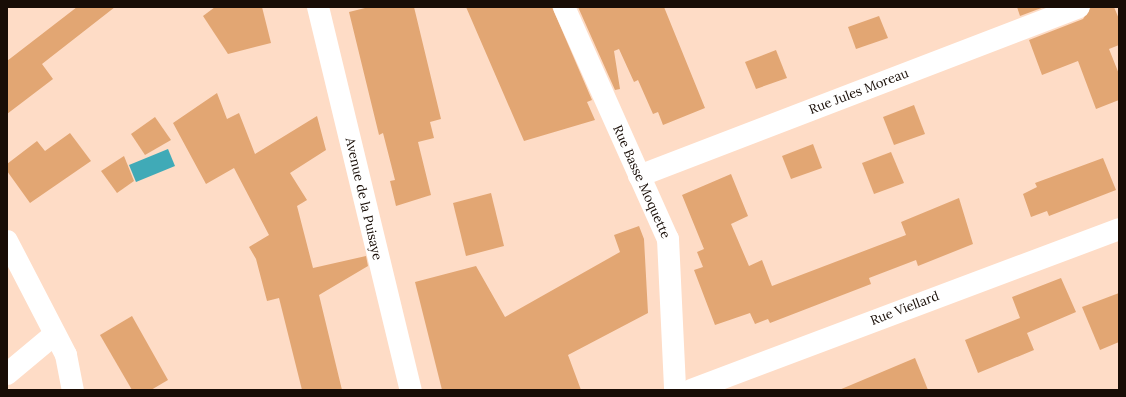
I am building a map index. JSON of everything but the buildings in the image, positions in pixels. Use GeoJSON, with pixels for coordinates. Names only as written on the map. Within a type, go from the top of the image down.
{"type":"FeatureCollection","features":[{"type":"Feature","properties":{"kind":"street","name":"Avenue de la Puisaye"},"geometry":{"type":"LineString","coordinates":[[318,7],[411,390]]}},
{"type":"Feature","properties":{"kind":"street","name":"Rue Basse Moquette"},"geometry":{"type":"LineString","coordinates":[[564,7],[668,239],[675,390]]}},
{"type":"Feature","properties":{"kind":"street","name":"Rue Jules Moreau"},"geometry":{"type":"LineString","coordinates":[[639,176],[1079,7]]}},
{"type":"Feature","properties":{"kind":"street","name":"Rue Viellard"},"geometry":{"type":"LineString","coordinates":[[691,390],[1119,229]]}},
{"type":"Feature","properties":{"kind":"street"},"geometry":{"type":"LineString","coordinates":[[7,241],[66,355],[73,390]]}},
{"type":"Feature","properties":{"kind":"street"},"geometry":{"type":"LineString","coordinates":[[7,374],[55,334]]}},
{"type":"Feature","properties":{"kind":"water"},"geometry":{"type":"Polygon","coordinates":[[[168,149],[175,166],[136,182],[129,165],[168,149]]]}}]}
